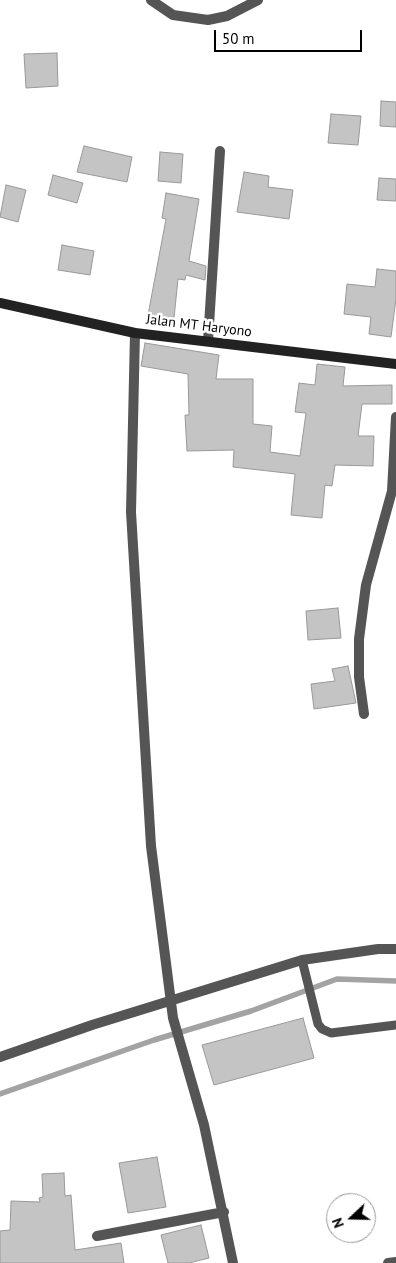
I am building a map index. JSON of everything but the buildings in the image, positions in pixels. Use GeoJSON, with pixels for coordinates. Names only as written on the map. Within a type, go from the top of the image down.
{"type":"FeatureCollection","features":[{"type":"Feature","properties":{"kind":"main road","name":"Jalan MT Haryono"},"geometry":{"type":"LineString","coordinates":[[0,303],[135,333],[396,364]]}},
{"type":"Feature","properties":{"kind":"street"},"geometry":{"type":"LineString","coordinates":[[151,0],[173,15],[208,20],[227,16],[258,0]]}},
{"type":"Feature","properties":{"kind":"street"},"geometry":{"type":"LineString","coordinates":[[208,341],[220,151]]}},
{"type":"Feature","properties":{"kind":"street"},"geometry":{"type":"LineString","coordinates":[[135,333],[131,512],[136,564],[140,683],[150,846],[173,1018],[204,1125],[224,1212],[233,1263]]}},
{"type":"Feature","properties":{"kind":"street"},"geometry":{"type":"LineString","coordinates":[[364,714],[359,677],[359,639],[366,585],[392,491],[396,417]]}},
{"type":"Feature","properties":{"kind":"street"},"geometry":{"type":"LineString","coordinates":[[0,1057],[92,1025],[302,960],[378,949],[396,949]]}},
{"type":"Feature","properties":{"kind":"street"},"geometry":{"type":"LineString","coordinates":[[97,1236],[224,1212]]}},
{"type":"Feature","properties":{"kind":"street"},"geometry":{"type":"LineString","coordinates":[[388,1263],[396,1262]]}},
{"type":"Feature","properties":{"kind":"lane"},"geometry":{"type":"LineString","coordinates":[[302,960],[314,1010],[322,1029],[331,1033],[396,1025]]}},
{"type":"Feature","properties":{"kind":"waterway"},"geometry":{"type":"LineString","coordinates":[[0,1094],[154,1040],[251,1011],[337,979],[396,981]]}}]}
